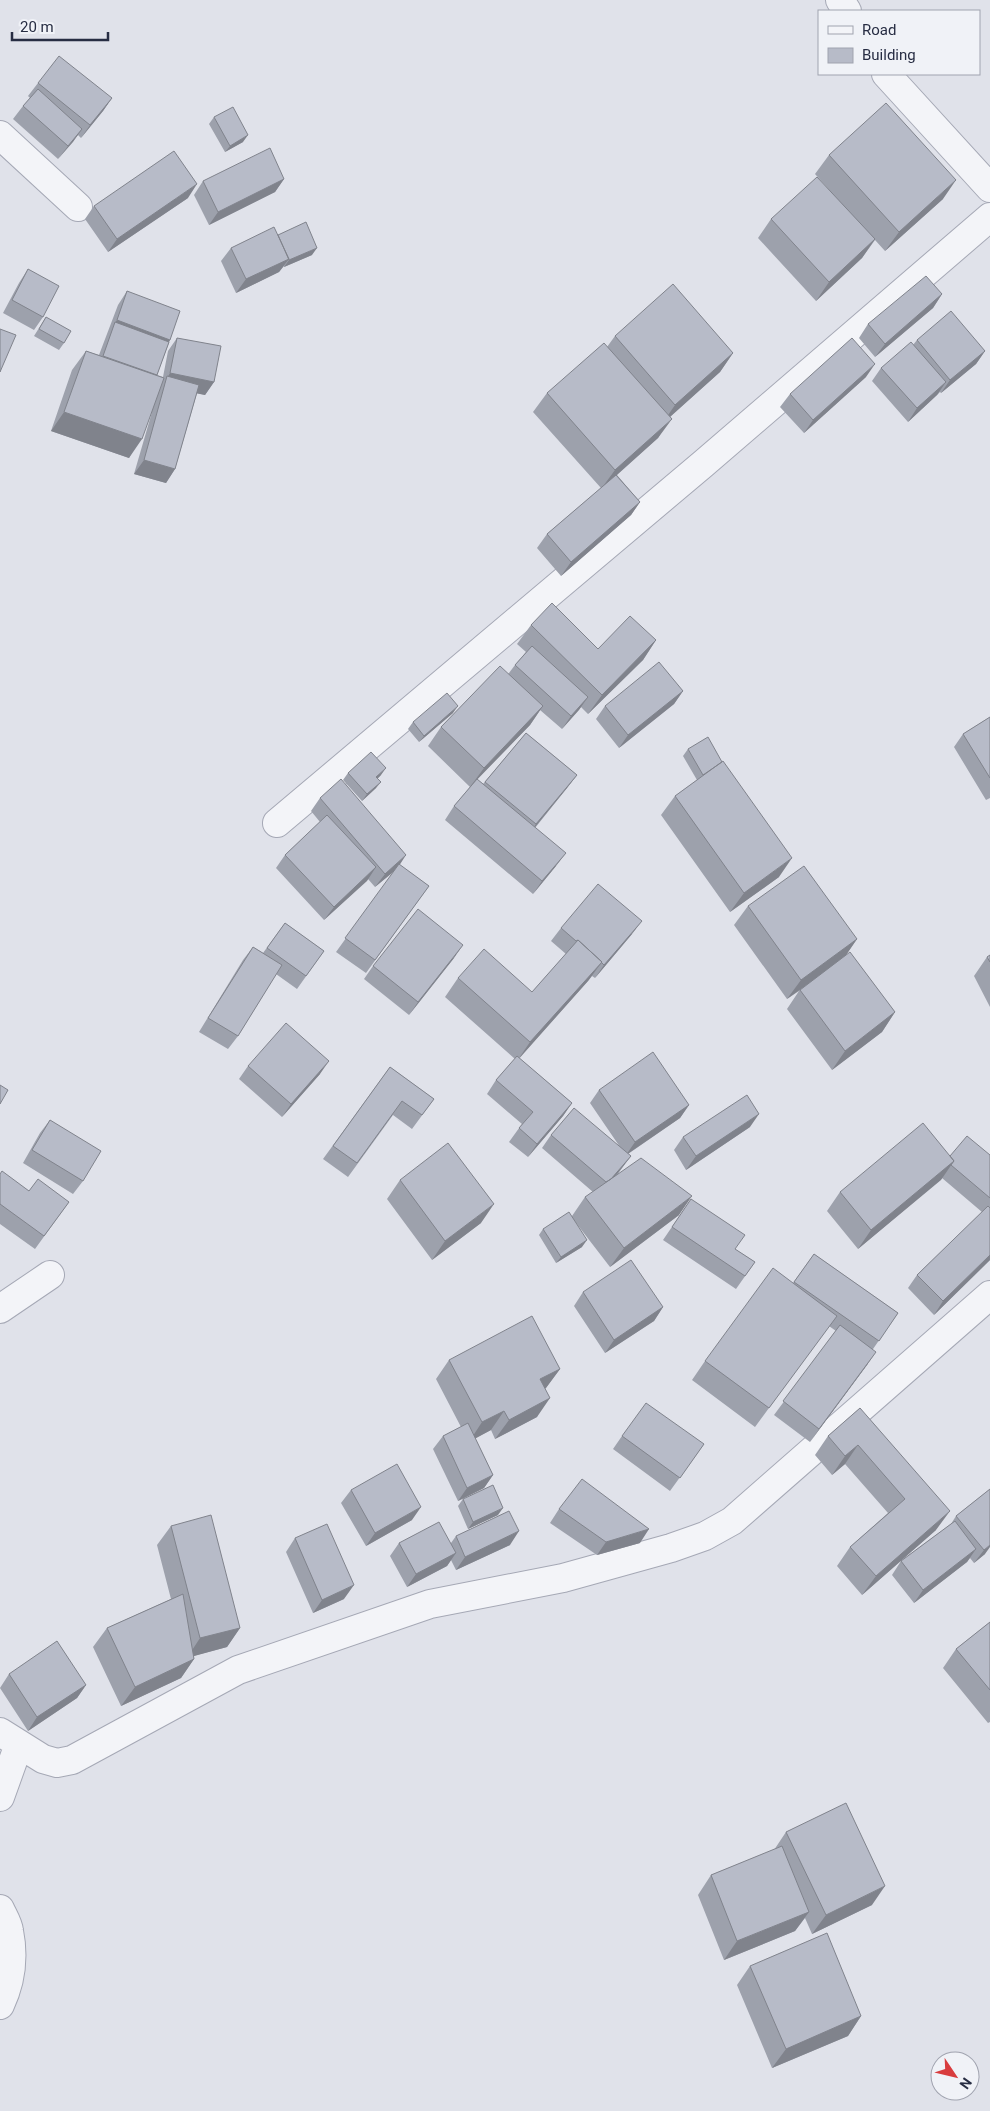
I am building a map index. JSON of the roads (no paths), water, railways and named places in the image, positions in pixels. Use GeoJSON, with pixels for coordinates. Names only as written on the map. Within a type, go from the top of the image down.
{"type":"FeatureCollection","features":[{"type":"Feature","properties":{"kind":"street"},"geometry":{"type":"LineString","coordinates":[[887,75],[990,188]]}},
{"type":"Feature","properties":{"kind":"street"},"geometry":{"type":"LineString","coordinates":[[0,135],[78,208]]}},
{"type":"Feature","properties":{"kind":"street"},"geometry":{"type":"LineString","coordinates":[[276,823],[703,464],[990,217]]}},
{"type":"Feature","properties":{"kind":"street"},"geometry":{"type":"LineString","coordinates":[[0,1308],[50,1275]]}},
{"type":"Feature","properties":{"kind":"street"},"geometry":{"type":"LineString","coordinates":[[0,1797],[10,1738],[43,1759],[56,1763],[72,1760],[238,1670],[430,1604],[563,1578],[671,1548],[706,1536],[732,1521],[990,1295]]}},
{"type":"Feature","properties":{"kind":"street"},"geometry":{"type":"LineString","coordinates":[[0,1909],[9,1929],[12,1965],[6,1993],[0,2005]]}}]}
